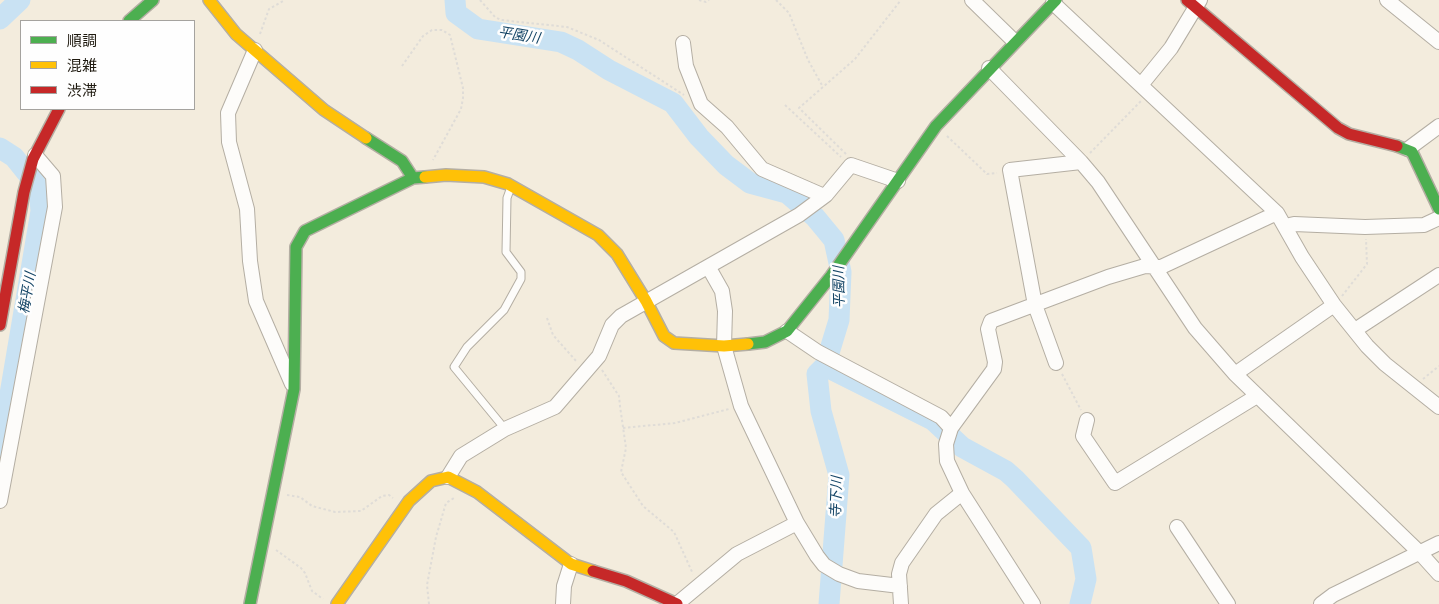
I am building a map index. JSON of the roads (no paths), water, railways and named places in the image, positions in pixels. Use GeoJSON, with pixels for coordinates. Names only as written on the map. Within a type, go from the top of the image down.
{"type":"FeatureCollection","features":[{"type":"Feature","properties":{"kind":"street"},"geometry":{"type":"LineString","coordinates":[[131,20],[153,0]]}},
{"type":"Feature","properties":{"kind":"street"},"geometry":{"type":"LineString","coordinates":[[209,0],[236,34],[324,110],[402,161],[413,178]]}},
{"type":"Feature","properties":{"kind":"street"},"geometry":{"type":"LineString","coordinates":[[972,0],[1014,41]]}},
{"type":"Feature","properties":{"kind":"street"},"geometry":{"type":"LineString","coordinates":[[1387,0],[1439,42]]}},
{"type":"Feature","properties":{"kind":"street"},"geometry":{"type":"LineString","coordinates":[[1145,88],[1171,48],[1194,2],[1338,128],[1349,134],[1408,149],[1412,152],[1439,209]]}},
{"type":"Feature","properties":{"kind":"street"},"geometry":{"type":"LineString","coordinates":[[250,604],[294,390],[296,247],[305,231],[413,178],[446,175],[484,176],[511,185],[598,235],[617,254],[646,301],[664,336],[674,343],[724,346],[766,342],[787,332],[832,276],[936,126],[1049,3],[1145,88],[1277,213],[1334,305],[1385,364],[1439,407]]}},
{"type":"Feature","properties":{"kind":"street"},"geometry":{"type":"LineString","coordinates":[[684,43],[686,66],[701,104],[728,127],[762,169],[820,200]]}},
{"type":"Feature","properties":{"kind":"street"},"geometry":{"type":"LineString","coordinates":[[255,50],[228,113],[229,142],[247,209],[250,261],[256,301],[294,390]]}},
{"type":"Feature","properties":{"kind":"street"},"geometry":{"type":"LineString","coordinates":[[989,68],[1081,162],[1098,182],[1152,266],[1195,328],[1235,374],[1420,553],[1439,574]]}},
{"type":"Feature","properties":{"kind":"street"},"geometry":{"type":"LineString","coordinates":[[0,325],[24,192],[34,157],[58,110]]}},
{"type":"Feature","properties":{"kind":"street"},"geometry":{"type":"LineString","coordinates":[[1408,149],[1439,126]]}},
{"type":"Feature","properties":{"kind":"street"},"geometry":{"type":"LineString","coordinates":[[0,501],[55,207],[53,176],[34,157]]}},
{"type":"Feature","properties":{"kind":"street"},"geometry":{"type":"LineString","coordinates":[[1056,363],[1035,305],[1010,170],[1081,162]]}},
{"type":"Feature","properties":{"kind":"street"},"geometry":{"type":"LineString","coordinates":[[448,477],[461,456],[505,429],[555,407],[598,356],[612,325],[621,316],[709,268],[799,215],[820,200],[851,165],[898,181]]}},
{"type":"Feature","properties":{"kind":"street"},"geometry":{"type":"LineString","coordinates":[[1032,604],[962,493],[947,461],[946,444],[951,428],[994,369],[995,362],[988,330],[990,321],[1108,277],[1152,266],[1161,267],[1277,213]]}},
{"type":"Feature","properties":{"kind":"street"},"geometry":{"type":"LineString","coordinates":[[1285,226],[1294,224],[1365,227],[1424,225],[1439,218]]}},
{"type":"Feature","properties":{"kind":"street"},"geometry":{"type":"LineString","coordinates":[[709,268],[722,291],[724,346],[741,406],[797,523],[824,565],[839,574],[858,580],[900,586]]}},
{"type":"Feature","properties":{"kind":"street"},"geometry":{"type":"LineString","coordinates":[[1355,330],[1439,275]]}},
{"type":"Feature","properties":{"kind":"street"},"geometry":{"type":"LineString","coordinates":[[1235,374],[1334,305]]}},
{"type":"Feature","properties":{"kind":"street"},"geometry":{"type":"LineString","coordinates":[[787,332],[818,352],[833,358],[941,417],[951,428]]}},
{"type":"Feature","properties":{"kind":"street"},"geometry":{"type":"LineString","coordinates":[[1087,420],[1083,436],[1115,483],[1256,396]]}},
{"type":"Feature","properties":{"kind":"street"},"geometry":{"type":"LineString","coordinates":[[337,604],[409,501],[422,487],[431,481],[448,477],[477,492],[570,564],[626,580],[677,604],[736,554],[797,523]]}},
{"type":"Feature","properties":{"kind":"street"},"geometry":{"type":"LineString","coordinates":[[901,604],[899,574],[902,563],[927,526],[948,503],[962,493]]}},
{"type":"Feature","properties":{"kind":"street"},"geometry":{"type":"LineString","coordinates":[[1177,527],[1228,604]]}},
{"type":"Feature","properties":{"kind":"street"},"geometry":{"type":"LineString","coordinates":[[1321,604],[1333,595],[1439,543]]}},
{"type":"Feature","properties":{"kind":"street"},"geometry":{"type":"LineString","coordinates":[[564,604],[564,586],[570,564]]}},
{"type":"Feature","properties":{"kind":"lane"},"geometry":{"type":"LineString","coordinates":[[505,429],[454,367],[468,347],[504,310],[521,279],[521,272],[506,252],[507,198],[511,185]]}},
{"type":"Feature","properties":{"kind":"waterway","name":"梅平川"},"geometry":{"type":"LineString","coordinates":[[0,19],[20,0]]}},
{"type":"Feature","properties":{"kind":"waterway","name":"平園川"},"geometry":{"type":"LineString","coordinates":[[455,0],[456,13],[478,29],[561,42],[578,50],[609,70],[673,103],[699,137],[726,165],[750,183],[787,193],[815,217],[834,240],[841,272],[839,320],[825,366]]}},
{"type":"Feature","properties":{"kind":"waterway","name":"梅平川"},"geometry":{"type":"LineString","coordinates":[[0,148],[14,157],[39,188],[41,211],[0,453]]}},
{"type":"Feature","properties":{"kind":"waterway","name":"平園川"},"geometry":{"type":"LineString","coordinates":[[825,366],[933,420],[962,447],[1006,471],[1015,479],[1081,548],[1086,579],[1080,604]]}},
{"type":"Feature","properties":{"kind":"waterway","name":"寺下川"},"geometry":{"type":"LineString","coordinates":[[825,366],[817,374],[821,411],[839,475],[829,604]]}}]}
